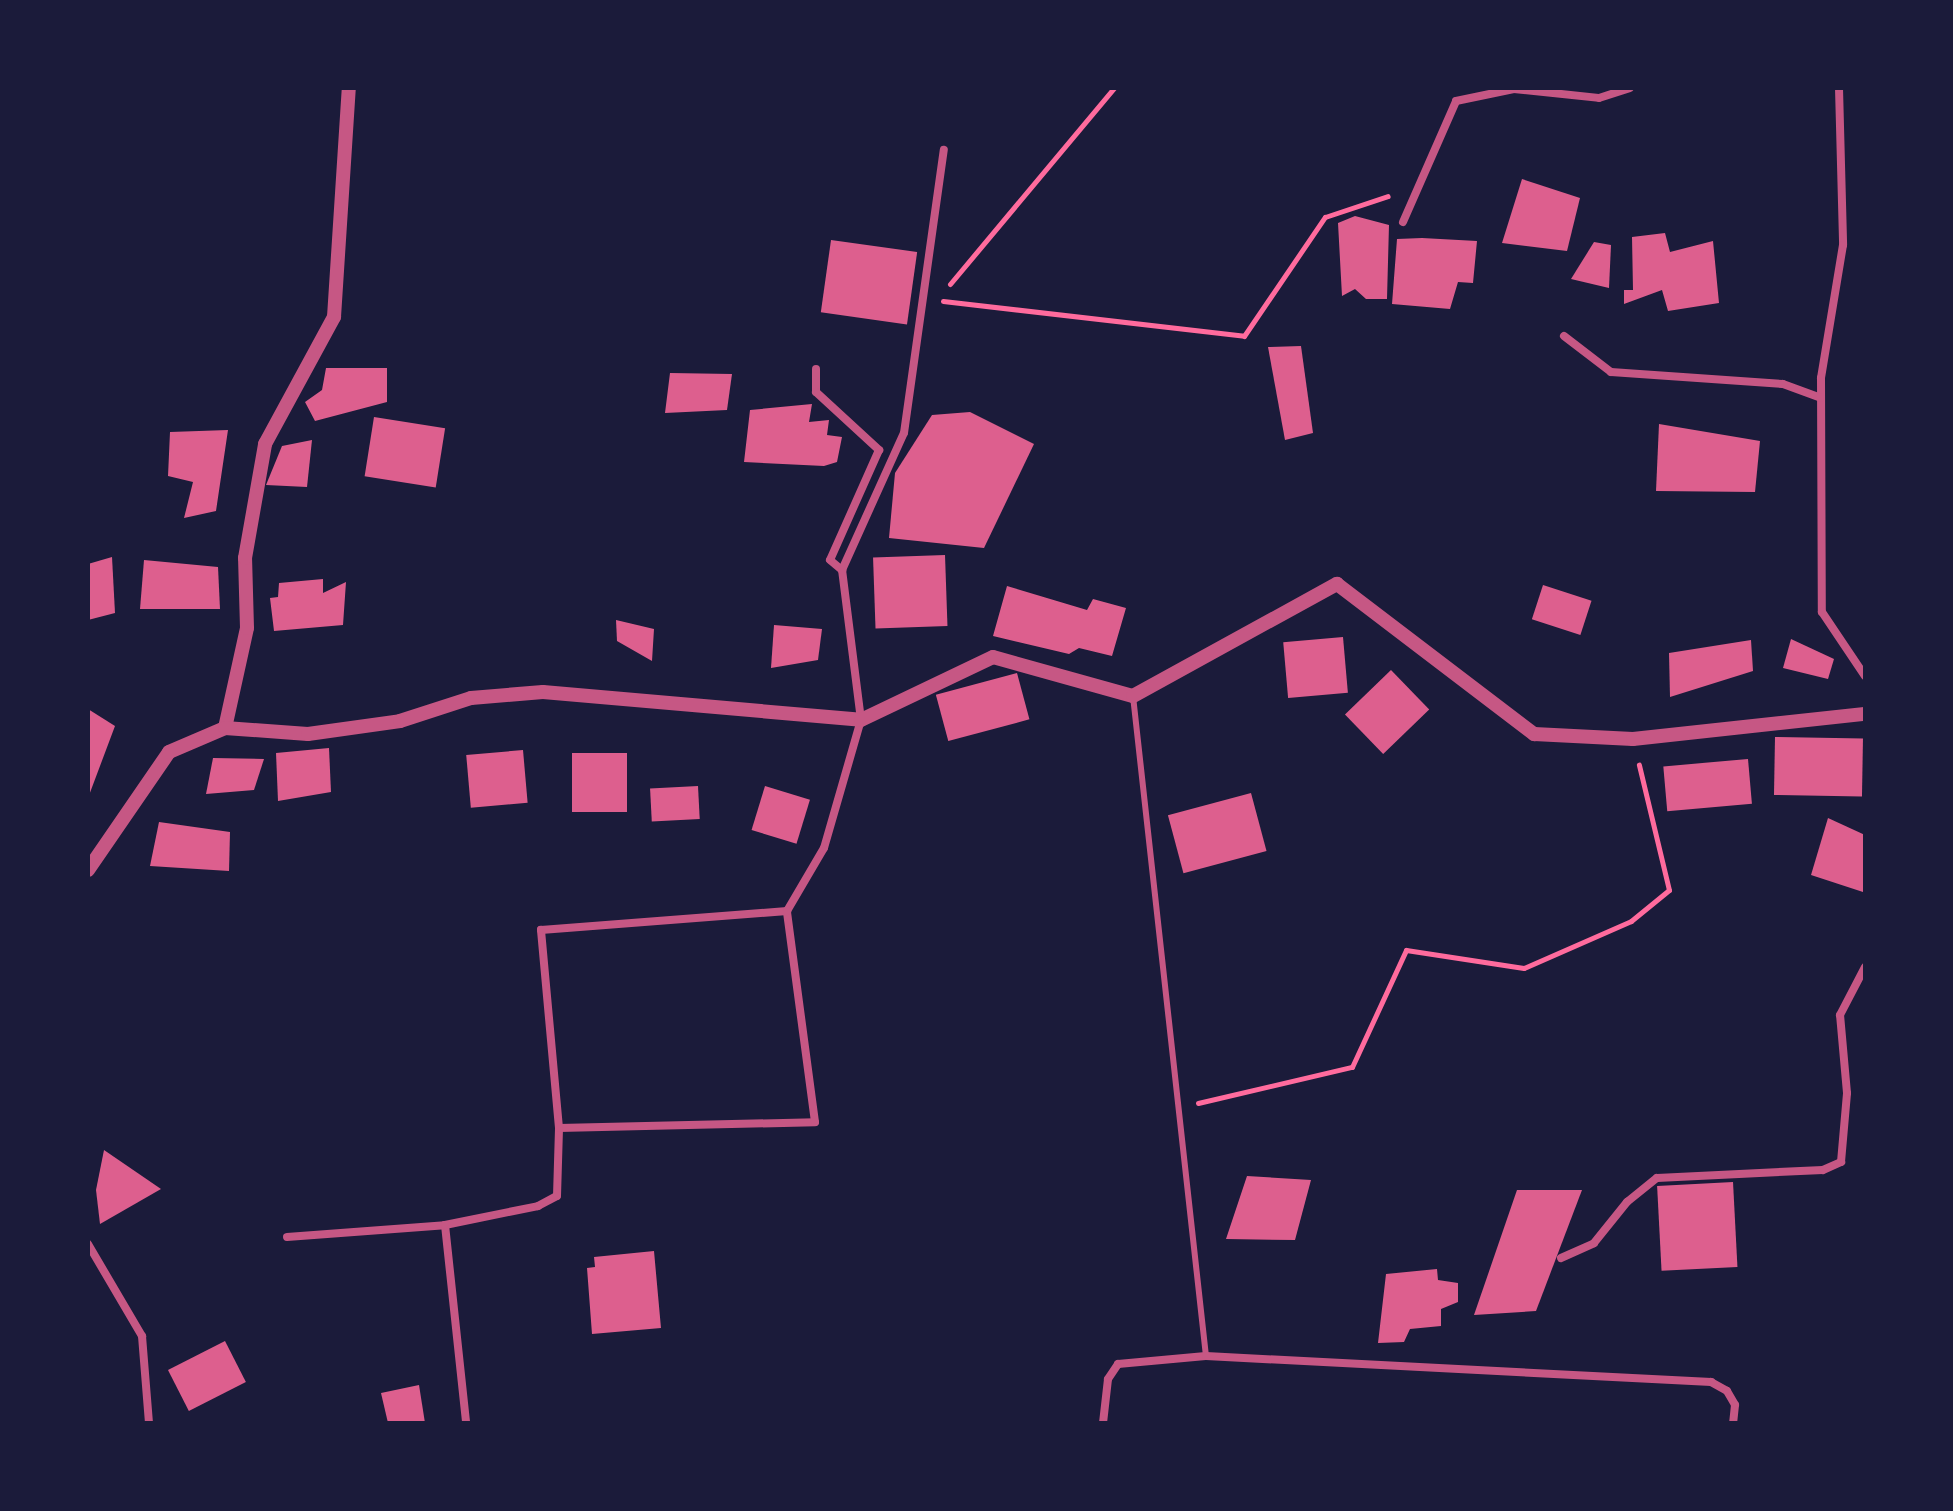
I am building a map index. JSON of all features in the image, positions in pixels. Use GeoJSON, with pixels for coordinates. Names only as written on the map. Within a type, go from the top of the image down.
{"type":"FeatureCollection","features":[{"type":"Feature","properties":{"kind":"street"},"geometry":{"type":"LineString","coordinates":[[225,728],[247,628],[245,558],[265,444],[334,317],[349,88]]}},
{"type":"Feature","properties":{"kind":"street"},"geometry":{"type":"LineString","coordinates":[[1403,222],[1415,187],[1456,101],[1514,89],[1599,98],[1629,88]]}},
{"type":"Feature","properties":{"kind":"street"},"geometry":{"type":"LineString","coordinates":[[1839,88],[1843,245],[1821,398],[1822,612],[1865,676]]}},
{"type":"Feature","properties":{"kind":"street"},"geometry":{"type":"LineString","coordinates":[[559,1128],[815,1122],[787,911],[824,848],[861,720],[842,570],[904,433],[944,150]]}},
{"type":"Feature","properties":{"kind":"street"},"geometry":{"type":"LineString","coordinates":[[1564,336],[1611,372],[1783,384],[1821,398]]}},
{"type":"Feature","properties":{"kind":"street"},"geometry":{"type":"LineString","coordinates":[[816,369],[816,392],[879,450],[830,560],[842,570]]}},
{"type":"Feature","properties":{"kind":"street"},"geometry":{"type":"LineString","coordinates":[[88,870],[169,752],[225,728],[308,734],[400,721],[471,698],[543,692],[861,720],[993,657],[1133,696],[1337,584],[1534,734],[1633,739],[1865,714]]}},
{"type":"Feature","properties":{"kind":"street"},"geometry":{"type":"LineString","coordinates":[[287,1237],[445,1225],[538,1206],[557,1196],[559,1128],[541,930],[787,911]]}},
{"type":"Feature","properties":{"kind":"street"},"geometry":{"type":"LineString","coordinates":[[1561,1258],[1594,1243],[1627,1202],[1657,1178],[1823,1170],[1841,1162],[1847,1093],[1840,1015],[1865,967]]}},
{"type":"Feature","properties":{"kind":"street"},"geometry":{"type":"LineString","coordinates":[[445,1225],[466,1423]]}},
{"type":"Feature","properties":{"kind":"street"},"geometry":{"type":"LineString","coordinates":[[88,1244],[142,1336],[149,1423]]}},
{"type":"Feature","properties":{"kind":"street"},"geometry":{"type":"LineString","coordinates":[[1103,1423],[1108,1379],[1118,1364],[1206,1356],[1711,1382],[1727,1391],[1735,1405],[1733,1423]]}},
{"type":"Feature","properties":{"kind":"lane"},"geometry":{"type":"LineString","coordinates":[[1133,696],[1175,1111],[1206,1356]]}},
{"type":"Feature","properties":{"kind":"path"},"geometry":{"type":"LineString","coordinates":[[951,281],[1114,88]]}},
{"type":"Feature","properties":{"kind":"path"},"geometry":{"type":"LineString","coordinates":[[924,298],[1244,336],[1325,217],[1415,187]]}},
{"type":"Feature","properties":{"kind":"path"},"geometry":{"type":"LineString","coordinates":[[1175,1111],[1216,1096],[1352,1067],[1406,950],[1524,968],[1631,921],[1669,890],[1633,739]]}},
{"type":"Feature","properties":{"kind":"building"},"geometry":{"type":"Polygon","coordinates":[[[1522,179],[1580,198],[1567,251],[1502,243],[1522,179]]]}},
{"type":"Feature","properties":{"kind":"building"},"geometry":{"type":"Polygon","coordinates":[[[1355,216],[1389,225],[1387,299],[1366,299],[1355,289],[1342,296],[1338,223],[1355,216]]]}},
{"type":"Feature","properties":{"kind":"building"},"geometry":{"type":"Polygon","coordinates":[[[1665,233],[1670,252],[1713,241],[1719,303],[1668,311],[1662,290],[1624,304],[1624,290],[1633,290],[1632,237],[1665,233]]]}},
{"type":"Feature","properties":{"kind":"building"},"geometry":{"type":"Polygon","coordinates":[[[1397,239],[1477,241],[1473,283],[1458,282],[1450,309],[1392,304],[1397,239]]]}},
{"type":"Feature","properties":{"kind":"building"},"geometry":{"type":"Polygon","coordinates":[[[831,240],[917,252],[907,324],[821,312],[831,240]]]}},
{"type":"Feature","properties":{"kind":"building"},"geometry":{"type":"Polygon","coordinates":[[[1594,242],[1611,245],[1609,288],[1571,279],[1594,242]]]}},
{"type":"Feature","properties":{"kind":"building"},"geometry":{"type":"Polygon","coordinates":[[[1301,346],[1313,433],[1285,440],[1268,347],[1301,346]]]}},
{"type":"Feature","properties":{"kind":"building"},"geometry":{"type":"Polygon","coordinates":[[[326,368],[387,368],[387,402],[315,421],[305,402],[322,390],[326,368]]]}},
{"type":"Feature","properties":{"kind":"building"},"geometry":{"type":"Polygon","coordinates":[[[670,373],[732,374],[727,410],[665,413],[670,373]]]}},
{"type":"Feature","properties":{"kind":"building"},"geometry":{"type":"Polygon","coordinates":[[[812,404],[809,422],[829,420],[827,435],[842,437],[837,462],[824,466],[744,462],[750,410],[812,404]]]}},
{"type":"Feature","properties":{"kind":"building"},"geometry":{"type":"Polygon","coordinates":[[[970,412],[1034,444],[984,548],[889,538],[895,473],[932,415],[970,412]]]}},
{"type":"Feature","properties":{"kind":"building"},"geometry":{"type":"Polygon","coordinates":[[[374,417],[445,428],[436,488],[365,476],[374,417]]]}},
{"type":"Feature","properties":{"kind":"building"},"geometry":{"type":"Polygon","coordinates":[[[1659,424],[1760,441],[1755,492],[1656,491],[1659,424]]]}},
{"type":"Feature","properties":{"kind":"building"},"geometry":{"type":"Polygon","coordinates":[[[228,430],[216,511],[184,518],[193,482],[168,476],[170,432],[228,430]]]}},
{"type":"Feature","properties":{"kind":"building"},"geometry":{"type":"Polygon","coordinates":[[[312,440],[307,487],[266,485],[282,446],[312,440]]]}},
{"type":"Feature","properties":{"kind":"building"},"geometry":{"type":"Polygon","coordinates":[[[945,555],[947,626],[876,628],[873,558],[945,555]]]}},
{"type":"Feature","properties":{"kind":"building"},"geometry":{"type":"Polygon","coordinates":[[[112,557],[115,613],[88,620],[88,564],[112,557]]]}},
{"type":"Feature","properties":{"kind":"building"},"geometry":{"type":"Polygon","coordinates":[[[144,560],[218,567],[220,609],[140,609],[144,560]]]}},
{"type":"Feature","properties":{"kind":"building"},"geometry":{"type":"Polygon","coordinates":[[[323,579],[323,593],[346,582],[343,625],[274,631],[270,598],[278,597],[279,583],[323,579]]]}},
{"type":"Feature","properties":{"kind":"building"},"geometry":{"type":"Polygon","coordinates":[[[1543,585],[1592,601],[1580,635],[1532,619],[1543,585]]]}},
{"type":"Feature","properties":{"kind":"building"},"geometry":{"type":"Polygon","coordinates":[[[1007,586],[1087,610],[1093,599],[1126,608],[1112,656],[1079,648],[1069,654],[993,636],[1007,586]]]}},
{"type":"Feature","properties":{"kind":"building"},"geometry":{"type":"Polygon","coordinates":[[[616,620],[654,629],[652,661],[617,641],[616,620]]]}},
{"type":"Feature","properties":{"kind":"building"},"geometry":{"type":"Polygon","coordinates":[[[774,625],[822,629],[818,660],[771,668],[774,625]]]}},
{"type":"Feature","properties":{"kind":"building"},"geometry":{"type":"Polygon","coordinates":[[[1343,637],[1348,693],[1288,698],[1283,642],[1343,637]]]}},
{"type":"Feature","properties":{"kind":"building"},"geometry":{"type":"Polygon","coordinates":[[[1791,639],[1834,659],[1828,679],[1783,668],[1791,639]]]}},
{"type":"Feature","properties":{"kind":"building"},"geometry":{"type":"Polygon","coordinates":[[[1751,640],[1753,671],[1670,697],[1669,653],[1751,640]]]}},
{"type":"Feature","properties":{"kind":"building"},"geometry":{"type":"Polygon","coordinates":[[[1391,670],[1429,710],[1383,754],[1345,714],[1391,670]]]}},
{"type":"Feature","properties":{"kind":"building"},"geometry":{"type":"Polygon","coordinates":[[[1017,673],[1029,719],[948,741],[936,695],[1017,673]]]}},
{"type":"Feature","properties":{"kind":"building"},"geometry":{"type":"Polygon","coordinates":[[[88,709],[115,726],[88,798],[88,709]]]}},
{"type":"Feature","properties":{"kind":"building"},"geometry":{"type":"Polygon","coordinates":[[[1775,737],[1863,739],[1862,797],[1774,795],[1775,737]]]}},
{"type":"Feature","properties":{"kind":"building"},"geometry":{"type":"Polygon","coordinates":[[[329,748],[331,792],[278,801],[276,753],[329,748]]]}},
{"type":"Feature","properties":{"kind":"building"},"geometry":{"type":"Polygon","coordinates":[[[523,750],[528,803],[471,808],[466,755],[523,750]]]}},
{"type":"Feature","properties":{"kind":"building"},"geometry":{"type":"Polygon","coordinates":[[[572,753],[627,753],[627,812],[572,812],[572,753]]]}},
{"type":"Feature","properties":{"kind":"building"},"geometry":{"type":"Polygon","coordinates":[[[213,758],[264,759],[254,790],[206,794],[213,758]]]}},
{"type":"Feature","properties":{"kind":"building"},"geometry":{"type":"Polygon","coordinates":[[[1748,759],[1752,804],[1667,811],[1663,766],[1748,759]]]}},
{"type":"Feature","properties":{"kind":"building"},"geometry":{"type":"Polygon","coordinates":[[[698,786],[700,819],[652,821],[650,789],[698,786]]]}},
{"type":"Feature","properties":{"kind":"building"},"geometry":{"type":"Polygon","coordinates":[[[765,786],[810,800],[796,844],[752,830],[765,786]]]}},
{"type":"Feature","properties":{"kind":"building"},"geometry":{"type":"Polygon","coordinates":[[[1251,793],[1267,851],[1183,873],[1168,815],[1251,793]]]}},
{"type":"Feature","properties":{"kind":"building"},"geometry":{"type":"Polygon","coordinates":[[[1828,818],[1865,835],[1863,892],[1811,875],[1828,818]]]}},
{"type":"Feature","properties":{"kind":"building"},"geometry":{"type":"Polygon","coordinates":[[[159,822],[230,832],[229,871],[150,866],[159,822]]]}},
{"type":"Feature","properties":{"kind":"building"},"geometry":{"type":"Polygon","coordinates":[[[104,1150],[161,1189],[100,1224],[96,1190],[104,1150]]]}},
{"type":"Feature","properties":{"kind":"building"},"geometry":{"type":"Polygon","coordinates":[[[1247,1176],[1311,1180],[1295,1240],[1226,1239],[1247,1176]]]}},
{"type":"Feature","properties":{"kind":"building"},"geometry":{"type":"Polygon","coordinates":[[[1733,1182],[1737,1267],[1662,1271],[1657,1186],[1733,1182]]]}},
{"type":"Feature","properties":{"kind":"building"},"geometry":{"type":"Polygon","coordinates":[[[1517,1190],[1582,1190],[1536,1311],[1474,1315],[1517,1190]]]}},
{"type":"Feature","properties":{"kind":"building"},"geometry":{"type":"Polygon","coordinates":[[[654,1251],[661,1328],[592,1334],[587,1268],[595,1267],[594,1257],[654,1251]]]}},
{"type":"Feature","properties":{"kind":"building"},"geometry":{"type":"Polygon","coordinates":[[[1437,1269],[1438,1280],[1458,1283],[1458,1302],[1441,1309],[1441,1326],[1410,1329],[1404,1342],[1378,1343],[1386,1274],[1437,1269]]]}},
{"type":"Feature","properties":{"kind":"building"},"geometry":{"type":"Polygon","coordinates":[[[225,1341],[246,1382],[189,1411],[168,1370],[225,1341]]]}},
{"type":"Feature","properties":{"kind":"building"},"geometry":{"type":"Polygon","coordinates":[[[419,1385],[425,1423],[388,1423],[381,1393],[419,1385]]]}}]}
